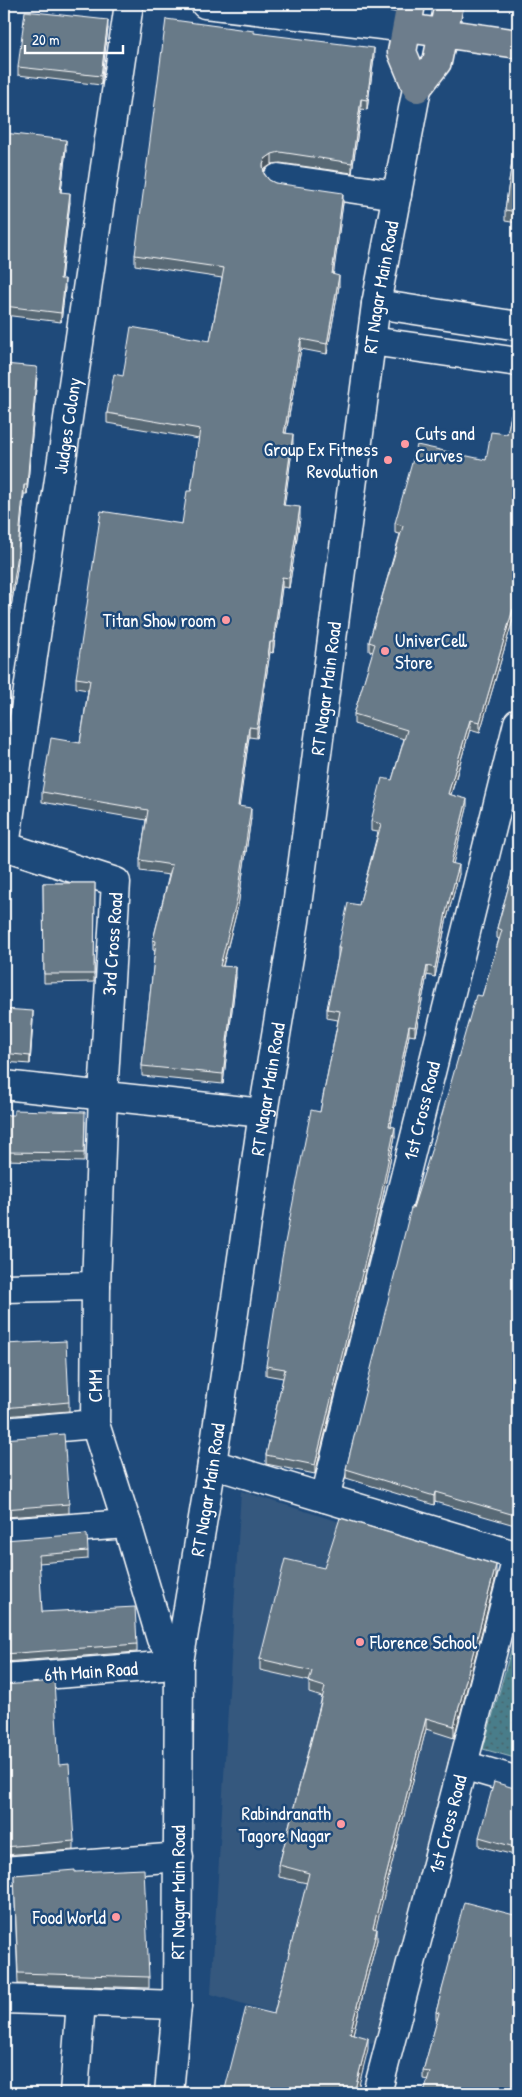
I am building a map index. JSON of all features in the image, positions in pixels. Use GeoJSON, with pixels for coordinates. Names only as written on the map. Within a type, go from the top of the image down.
{"type":"FeatureCollection","features":[{"type":"Feature","properties":{"kind":"main road","name":"RT Nagar Main Road"},"geometry":{"type":"LineString","coordinates":[[417,88],[437,62],[449,4]]}},
{"type":"Feature","properties":{"kind":"main road"},"geometry":{"type":"LineString","coordinates":[[417,88],[402,52],[409,16],[443,34],[518,44]]}},
{"type":"Feature","properties":{"kind":"street","name":"Judges Colony"},"geometry":{"type":"LineString","coordinates":[[4,846],[129,4]]}},
{"type":"Feature","properties":{"kind":"street"},"geometry":{"type":"LineString","coordinates":[[206,4],[409,16]]}},
{"type":"Feature","properties":{"kind":"street","name":"RT Nagar Main Road"},"geometry":{"type":"LineString","coordinates":[[169,2093],[177,2005],[179,1662],[212,1464],[264,1112],[295,921],[376,304],[417,88]]}},
{"type":"Feature","properties":{"kind":"street"},"geometry":{"type":"LineString","coordinates":[[278,178],[397,195]]}},
{"type":"Feature","properties":{"kind":"street"},"geometry":{"type":"LineString","coordinates":[[376,304],[518,326]]}},
{"type":"Feature","properties":{"kind":"street"},"geometry":{"type":"LineString","coordinates":[[371,341],[518,362]]}},
{"type":"Feature","properties":{"kind":"street","name":"1st Cross Road"},"geometry":{"type":"LineString","coordinates":[[325,1498],[518,723]]}},
{"type":"Feature","properties":{"kind":"street","name":"3rd Cross Road"},"geometry":{"type":"LineString","coordinates":[[4,846],[116,882],[103,1095]]}},
{"type":"Feature","properties":{"kind":"street"},"geometry":{"type":"LineString","coordinates":[[4,1085],[264,1112]]}},
{"type":"Feature","properties":{"kind":"street","name":"CMM"},"geometry":{"type":"LineString","coordinates":[[103,1095],[96,1286],[95,1424],[161,1639],[179,1662]]}},
{"type":"Feature","properties":{"kind":"street"},"geometry":{"type":"LineString","coordinates":[[4,1288],[96,1286]]}},
{"type":"Feature","properties":{"kind":"street"},"geometry":{"type":"LineString","coordinates":[[4,1432],[95,1424]]}},
{"type":"Feature","properties":{"kind":"street"},"geometry":{"type":"LineString","coordinates":[[212,1464],[518,1556]]}},
{"type":"Feature","properties":{"kind":"street"},"geometry":{"type":"LineString","coordinates":[[4,1533],[127,1524]]}},
{"type":"Feature","properties":{"kind":"street","name":"1st Cross Road"},"geometry":{"type":"LineString","coordinates":[[377,2093],[518,1556]]}},
{"type":"Feature","properties":{"kind":"street","name":"6th Main Road"},"geometry":{"type":"LineString","coordinates":[[4,1678],[161,1666],[179,1662]]}},
{"type":"Feature","properties":{"kind":"street"},"geometry":{"type":"LineString","coordinates":[[463,1765],[518,1781]]}},
{"type":"Feature","properties":{"kind":"street"},"geometry":{"type":"LineString","coordinates":[[4,1871],[179,1857]]}},
{"type":"Feature","properties":{"kind":"street"},"geometry":{"type":"LineString","coordinates":[[4,1999],[177,2005]]}},
{"type":"Feature","properties":{"kind":"street"},"geometry":{"type":"LineString","coordinates":[[74,2093],[81,2002]]}},
{"type":"Feature","properties":{"kind":"shaded area"},"geometry":{"type":"Polygon","coordinates":[[[241,1491],[508,1575],[455,1769],[375,2044],[211,1994],[241,1491]]]}},
{"type":"Feature","properties":{"kind":"green space"},"geometry":{"type":"Polygon","coordinates":[[[518,1625],[518,1759],[483,1749],[518,1625]]]}},
{"type":"Feature","properties":{"kind":"building"},"geometry":{"type":"Polygon","coordinates":[[[25,11],[108,20],[101,76],[18,67],[25,11]]]}},
{"type":"Feature","properties":{"kind":"building"},"geometry":{"type":"Polygon","coordinates":[[[166,19],[254,31],[254,33],[374,48],[367,100],[361,99],[352,163],[280,152],[272,154],[265,159],[263,165],[264,174],[275,183],[343,193],[332,274],[339,276],[327,344],[301,339],[284,433],[293,434],[283,505],[300,507],[289,578],[282,577],[273,642],[270,642],[257,728],[249,727],[238,806],[251,808],[238,895],[220,966],[236,967],[223,1074],[142,1066],[156,941],[153,940],[172,865],[140,860],[148,810],[42,792],[51,738],[80,743],[90,680],[76,678],[101,511],[182,524],[187,491],[191,491],[200,429],[107,413],[114,374],[123,376],[131,327],[210,341],[224,268],[135,255],[166,19]]]}},
{"type":"Feature","properties":{"kind":"building"},"geometry":{"type":"Polygon","coordinates":[[[518,119],[518,212],[505,210],[518,119]]]}},
{"type":"Feature","properties":{"kind":"building"},"geometry":{"type":"Polygon","coordinates":[[[4,133],[66,140],[60,192],[70,193],[60,279],[65,279],[61,313],[4,306],[4,133]]]}},
{"type":"Feature","properties":{"kind":"building"},"geometry":{"type":"Polygon","coordinates":[[[4,364],[37,367],[27,485],[24,485],[17,561],[10,605],[6,604],[4,621],[4,364]]]}},
{"type":"Feature","properties":{"kind":"building"},"geometry":{"type":"Polygon","coordinates":[[[518,383],[518,605],[517,610],[513,609],[480,722],[470,720],[448,794],[467,799],[451,863],[459,865],[446,912],[435,968],[427,966],[415,1027],[409,1026],[389,1126],[395,1127],[380,1200],[315,1465],[266,1455],[285,1369],[266,1366],[282,1258],[311,1110],[320,1112],[340,1011],[327,1009],[340,948],[338,948],[348,903],[359,905],[381,824],[371,821],[382,778],[392,780],[407,730],[354,714],[375,644],[369,642],[403,526],[395,523],[417,445],[486,460],[491,432],[507,434],[518,383]]]}},
{"type":"Feature","properties":{"kind":"building"},"geometry":{"type":"Polygon","coordinates":[[[518,853],[518,1445],[516,1454],[518,1455],[518,1516],[435,1492],[434,1496],[346,1469],[411,1208],[413,1208],[436,1135],[476,995],[482,996],[502,930],[497,928],[518,853]]]}},
{"type":"Feature","properties":{"kind":"building"},"geometry":{"type":"Polygon","coordinates":[[[43,883],[95,883],[94,974],[44,974],[43,883]]]}},
{"type":"Feature","properties":{"kind":"building"},"geometry":{"type":"Polygon","coordinates":[[[4,1009],[33,1011],[30,1056],[4,1053],[4,1009]]]}},
{"type":"Feature","properties":{"kind":"building"},"geometry":{"type":"Polygon","coordinates":[[[14,1110],[85,1112],[84,1153],[4,1152],[4,1115],[14,1115],[14,1110]]]}},
{"type":"Feature","properties":{"kind":"building"},"geometry":{"type":"Polygon","coordinates":[[[66,1341],[69,1402],[4,1408],[4,1344],[66,1341]]]}},
{"type":"Feature","properties":{"kind":"building"},"geometry":{"type":"Polygon","coordinates":[[[64,1434],[69,1504],[4,1509],[4,1439],[64,1434]]]}},
{"type":"Feature","properties":{"kind":"building"},"geometry":{"type":"Polygon","coordinates":[[[340,1518],[496,1565],[454,1726],[426,1718],[373,1928],[377,1929],[350,2033],[368,2038],[354,2093],[224,2093],[246,2007],[274,2014],[309,1873],[279,1865],[325,1687],[309,1682],[312,1671],[260,1659],[285,1559],[324,1568],[340,1518]]]}},
{"type":"Feature","properties":{"kind":"building"},"geometry":{"type":"Polygon","coordinates":[[[87,1534],[88,1551],[39,1555],[42,1612],[135,1607],[137,1644],[4,1654],[4,1540],[87,1534]]]}},
{"type":"Feature","properties":{"kind":"building"},"geometry":{"type":"Polygon","coordinates":[[[54,1681],[59,1765],[69,1764],[74,1841],[4,1847],[4,1685],[54,1681]]]}},
{"type":"Feature","properties":{"kind":"building"},"geometry":{"type":"Polygon","coordinates":[[[494,1782],[514,1788],[518,1787],[518,1848],[479,1837],[494,1782]]]}},
{"type":"Feature","properties":{"kind":"building"},"geometry":{"type":"Polygon","coordinates":[[[144,1869],[149,1977],[18,1973],[14,1875],[75,1870],[75,1872],[144,1869]]]}},
{"type":"Feature","properties":{"kind":"building"},"geometry":{"type":"Polygon","coordinates":[[[464,1902],[518,1916],[518,2093],[424,2093],[430,2072],[423,2071],[439,2013],[436,2012],[464,1902]]]}},
{"type":"Feature","properties":{"kind":"place","name":"Cuts and Curves"},"geometry":{"type":"Point","coordinates":[405,444]}},
{"type":"Feature","properties":{"kind":"place","name":"Group Ex Fitness Revolution"},"geometry":{"type":"Point","coordinates":[388,460]}},
{"type":"Feature","properties":{"kind":"place","name":"Titan Show room"},"geometry":{"type":"Point","coordinates":[226,620]}},
{"type":"Feature","properties":{"kind":"place","name":"UniverCell Store"},"geometry":{"type":"Point","coordinates":[385,651]}},
{"type":"Feature","properties":{"kind":"place","name":"Florence School"},"geometry":{"type":"Point","coordinates":[360,1642]}},
{"type":"Feature","properties":{"kind":"place","name":"Rabindranath Tagore Nagar"},"geometry":{"type":"Point","coordinates":[341,1824]}},
{"type":"Feature","properties":{"kind":"place","name":"Food World"},"geometry":{"type":"Point","coordinates":[116,1917]}}]}
